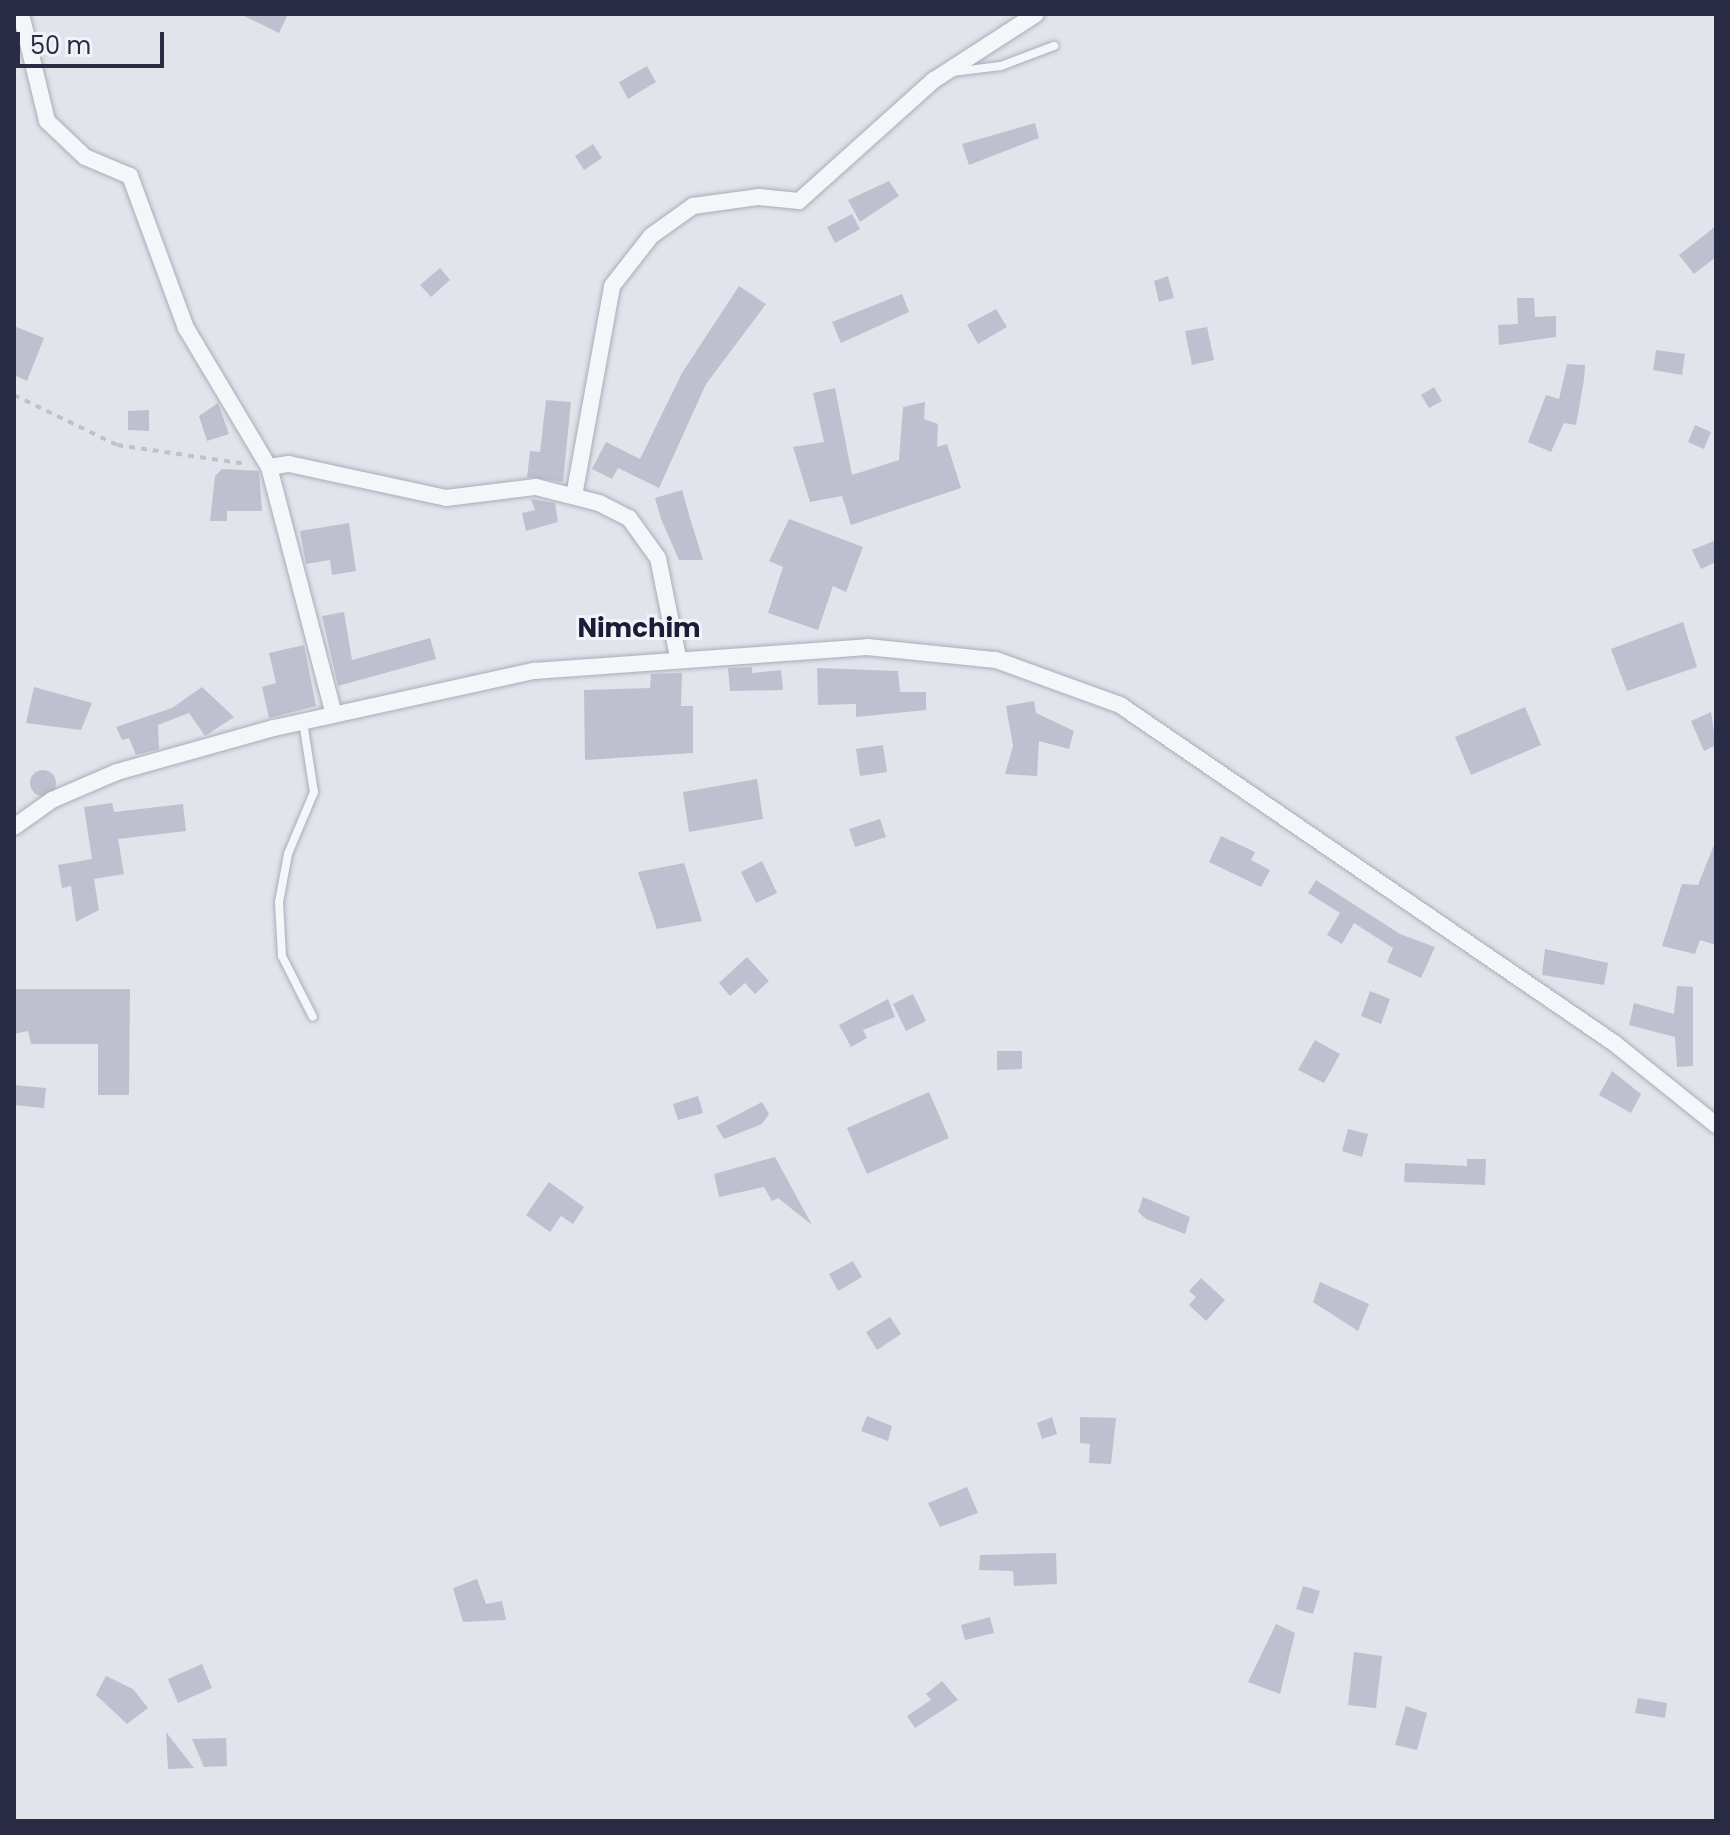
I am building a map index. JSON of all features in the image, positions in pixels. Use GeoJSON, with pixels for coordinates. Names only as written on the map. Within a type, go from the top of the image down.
{"type":"FeatureCollection","features":[{"type":"Feature","properties":{"kind":"street"},"geometry":{"type":"LineString","coordinates":[[21,14],[47,121],[85,157],[130,176],[186,328],[269,467],[334,714]]}},
{"type":"Feature","properties":{"kind":"street"},"geometry":{"type":"LineString","coordinates":[[574,496],[612,286],[651,236],[693,206],[759,197],[799,201],[852,146],[947,71],[1036,14]]}},
{"type":"Feature","properties":{"kind":"street"},"geometry":{"type":"LineString","coordinates":[[269,467],[289,464],[446,498],[536,487],[574,496],[629,518],[658,558],[678,657]]}},
{"type":"Feature","properties":{"kind":"street"},"geometry":{"type":"LineString","coordinates":[[14,827],[52,800],[117,772],[303,721],[534,671],[678,657],[867,647],[996,660],[1120,705],[1614,1043],[1716,1125]]}},
{"type":"Feature","properties":{"kind":"lane"},"geometry":{"type":"LineString","coordinates":[[947,71],[1001,66],[1054,46]]}},
{"type":"Feature","properties":{"kind":"lane"},"geometry":{"type":"LineString","coordinates":[[303,721],[314,792],[288,854],[279,902],[282,956],[313,1017]]}},
{"type":"Feature","properties":{"kind":"path"},"geometry":{"type":"LineString","coordinates":[[14,395],[117,445],[269,467]]}},
{"type":"Feature","properties":{"kind":"building"},"geometry":{"type":"Polygon","coordinates":[[[240,14],[288,14],[279,33],[240,14]]]}},
{"type":"Feature","properties":{"kind":"building"},"geometry":{"type":"Polygon","coordinates":[[[647,66],[656,82],[628,99],[619,82],[647,66]]]}},
{"type":"Feature","properties":{"kind":"building"},"geometry":{"type":"Polygon","coordinates":[[[1035,123],[1039,138],[969,165],[962,144],[1035,123]]]}},
{"type":"Feature","properties":{"kind":"building"},"geometry":{"type":"Polygon","coordinates":[[[593,144],[602,158],[584,170],[575,156],[593,144]]]}},
{"type":"Feature","properties":{"kind":"building"},"geometry":{"type":"Polygon","coordinates":[[[889,181],[899,196],[860,222],[848,200],[889,181]]]}},
{"type":"Feature","properties":{"kind":"building"},"geometry":{"type":"Polygon","coordinates":[[[852,214],[860,229],[835,243],[827,227],[852,214]]]}},
{"type":"Feature","properties":{"kind":"building"},"geometry":{"type":"Polygon","coordinates":[[[1716,226],[1716,257],[1694,274],[1679,255],[1716,226]]]}},
{"type":"Feature","properties":{"kind":"building"},"geometry":{"type":"Polygon","coordinates":[[[440,268],[450,280],[431,297],[420,285],[440,268]]]}},
{"type":"Feature","properties":{"kind":"building"},"geometry":{"type":"Polygon","coordinates":[[[1168,276],[1174,298],[1159,302],[1154,281],[1168,276]]]}},
{"type":"Feature","properties":{"kind":"building"},"geometry":{"type":"Polygon","coordinates":[[[739,286],[766,304],[706,384],[659,488],[618,468],[612,479],[592,469],[606,442],[640,459],[682,373],[739,286]]]}},
{"type":"Feature","properties":{"kind":"building"},"geometry":{"type":"Polygon","coordinates":[[[902,294],[909,312],[841,343],[832,322],[902,294]]]}},
{"type":"Feature","properties":{"kind":"building"},"geometry":{"type":"Polygon","coordinates":[[[1517,298],[1534,298],[1535,317],[1556,316],[1556,337],[1499,345],[1498,325],[1518,324],[1517,298]]]}},
{"type":"Feature","properties":{"kind":"building"},"geometry":{"type":"Polygon","coordinates":[[[996,309],[1007,327],[978,344],[967,325],[996,309]]]}},
{"type":"Feature","properties":{"kind":"building"},"geometry":{"type":"Polygon","coordinates":[[[14,326],[44,338],[27,381],[14,375],[14,326]]]}},
{"type":"Feature","properties":{"kind":"building"},"geometry":{"type":"Polygon","coordinates":[[[1207,327],[1214,360],[1192,365],[1185,331],[1207,327]]]}},
{"type":"Feature","properties":{"kind":"building"},"geometry":{"type":"Polygon","coordinates":[[[1656,350],[1685,354],[1682,375],[1653,370],[1656,350]]]}},
{"type":"Feature","properties":{"kind":"building"},"geometry":{"type":"Polygon","coordinates":[[[1567,364],[1585,365],[1576,425],[1564,423],[1551,452],[1528,442],[1546,395],[1559,399],[1567,364]]]}},
{"type":"Feature","properties":{"kind":"building"},"geometry":{"type":"Polygon","coordinates":[[[1434,387],[1442,401],[1429,408],[1421,395],[1434,387]]]}},
{"type":"Feature","properties":{"kind":"building"},"geometry":{"type":"Polygon","coordinates":[[[835,388],[852,475],[899,460],[903,407],[925,402],[924,419],[938,424],[937,447],[947,444],[961,488],[851,525],[842,496],[810,502],[793,447],[824,442],[813,393],[835,388]]]}},
{"type":"Feature","properties":{"kind":"building"},"geometry":{"type":"Polygon","coordinates":[[[546,400],[571,402],[563,482],[527,477],[530,451],[540,452],[546,400]]]}},
{"type":"Feature","properties":{"kind":"building"},"geometry":{"type":"Polygon","coordinates":[[[218,403],[229,434],[207,441],[199,416],[218,403]]]}},
{"type":"Feature","properties":{"kind":"building"},"geometry":{"type":"Polygon","coordinates":[[[149,410],[149,431],[128,430],[128,411],[149,410]]]}},
{"type":"Feature","properties":{"kind":"building"},"geometry":{"type":"Polygon","coordinates":[[[1695,425],[1711,432],[1704,449],[1688,442],[1695,425]]]}},
{"type":"Feature","properties":{"kind":"building"},"geometry":{"type":"Polygon","coordinates":[[[222,469],[259,471],[262,511],[227,511],[227,521],[210,521],[215,476],[222,469]]]}},
{"type":"Feature","properties":{"kind":"building"},"geometry":{"type":"Polygon","coordinates":[[[682,490],[703,560],[679,560],[661,519],[655,498],[682,490]]]}},
{"type":"Feature","properties":{"kind":"building"},"geometry":{"type":"Polygon","coordinates":[[[531,499],[555,503],[558,522],[526,531],[522,513],[535,510],[531,499]]]}},
{"type":"Feature","properties":{"kind":"building"},"geometry":{"type":"Polygon","coordinates":[[[789,519],[863,547],[846,592],[833,586],[818,630],[768,613],[783,567],[769,561],[789,519]]]}},
{"type":"Feature","properties":{"kind":"building"},"geometry":{"type":"Polygon","coordinates":[[[349,523],[356,571],[332,575],[330,560],[306,564],[300,531],[349,523]]]}},
{"type":"Feature","properties":{"kind":"building"},"geometry":{"type":"Polygon","coordinates":[[[1716,540],[1716,562],[1701,569],[1692,550],[1716,540]]]}},
{"type":"Feature","properties":{"kind":"building"},"geometry":{"type":"Polygon","coordinates":[[[344,612],[352,660],[430,638],[436,659],[338,686],[322,616],[344,612]]]}},
{"type":"Feature","properties":{"kind":"building"},"geometry":{"type":"Polygon","coordinates":[[[1683,622],[1697,667],[1627,691],[1611,649],[1683,622]]]}},
{"type":"Feature","properties":{"kind":"building"},"geometry":{"type":"Polygon","coordinates":[[[304,645],[316,706],[269,718],[262,687],[276,683],[269,653],[304,645]]]}},
{"type":"Feature","properties":{"kind":"building"},"geometry":{"type":"Polygon","coordinates":[[[752,667],[752,673],[781,670],[783,690],[730,691],[728,668],[752,667]]]}},
{"type":"Feature","properties":{"kind":"building"},"geometry":{"type":"Polygon","coordinates":[[[817,668],[898,671],[900,692],[926,692],[926,710],[856,717],[856,704],[818,705],[817,668]]]}},
{"type":"Feature","properties":{"kind":"building"},"geometry":{"type":"Polygon","coordinates":[[[682,673],[681,706],[693,706],[693,753],[585,760],[584,690],[650,688],[651,674],[682,673]]]}},
{"type":"Feature","properties":{"kind":"building"},"geometry":{"type":"Polygon","coordinates":[[[34,687],[92,703],[81,730],[26,723],[34,687]]]}},
{"type":"Feature","properties":{"kind":"building"},"geometry":{"type":"Polygon","coordinates":[[[202,687],[234,717],[205,736],[189,713],[158,725],[159,749],[136,755],[129,738],[122,740],[116,727],[172,708],[202,687]]]}},
{"type":"Feature","properties":{"kind":"building"},"geometry":{"type":"Polygon","coordinates":[[[1034,701],[1036,713],[1074,731],[1069,749],[1039,741],[1037,776],[1005,774],[1013,746],[1006,706],[1034,701]]]}},
{"type":"Feature","properties":{"kind":"building"},"geometry":{"type":"Polygon","coordinates":[[[1525,707],[1541,745],[1471,775],[1455,737],[1525,707]]]}},
{"type":"Feature","properties":{"kind":"building"},"geometry":{"type":"Polygon","coordinates":[[[1711,712],[1716,745],[1704,751],[1691,721],[1711,712]]]}},
{"type":"Feature","properties":{"kind":"building"},"geometry":{"type":"Polygon","coordinates":[[[883,745],[887,772],[860,776],[856,749],[883,745]]]}},
{"type":"Feature","properties":{"kind":"building"},"geometry":{"type":"Polygon","coordinates":[[[43,770],[52,774],[56,783],[52,792],[43,796],[34,792],[30,783],[34,774],[43,770]]]}},
{"type":"Feature","properties":{"kind":"building"},"geometry":{"type":"Polygon","coordinates":[[[757,779],[763,819],[689,832],[683,792],[757,779]]]}},
{"type":"Feature","properties":{"kind":"building"},"geometry":{"type":"Polygon","coordinates":[[[112,803],[114,812],[183,804],[186,831],[118,839],[124,874],[94,879],[99,910],[76,922],[71,886],[62,888],[58,865],[92,859],[84,807],[112,803]]]}},
{"type":"Feature","properties":{"kind":"building"},"geometry":{"type":"Polygon","coordinates":[[[880,819],[886,837],[855,847],[849,829],[880,819]]]}},
{"type":"Feature","properties":{"kind":"building"},"geometry":{"type":"Polygon","coordinates":[[[1221,836],[1255,852],[1251,860],[1270,870],[1261,887],[1209,862],[1221,836]]]}},
{"type":"Feature","properties":{"kind":"building"},"geometry":{"type":"Polygon","coordinates":[[[1716,840],[1716,945],[1700,940],[1695,954],[1662,946],[1682,884],[1698,885],[1716,840]]]}},
{"type":"Feature","properties":{"kind":"building"},"geometry":{"type":"Polygon","coordinates":[[[762,861],[777,893],[756,903],[741,872],[762,861]]]}},
{"type":"Feature","properties":{"kind":"building"},"geometry":{"type":"Polygon","coordinates":[[[684,863],[702,921],[657,929],[638,872],[684,863]]]}},
{"type":"Feature","properties":{"kind":"building"},"geometry":{"type":"Polygon","coordinates":[[[1316,880],[1400,934],[1435,947],[1421,978],[1387,962],[1393,948],[1354,923],[1342,944],[1327,935],[1340,913],[1308,893],[1316,880]]]}},
{"type":"Feature","properties":{"kind":"building"},"geometry":{"type":"Polygon","coordinates":[[[1545,949],[1608,963],[1604,985],[1542,975],[1545,949]]]}},
{"type":"Feature","properties":{"kind":"building"},"geometry":{"type":"Polygon","coordinates":[[[747,957],[769,981],[755,994],[745,983],[730,996],[719,983],[747,957]]]}},
{"type":"Feature","properties":{"kind":"building"},"geometry":{"type":"Polygon","coordinates":[[[1677,986],[1693,987],[1693,1066],[1677,1067],[1675,1037],[1629,1025],[1634,1003],[1674,1014],[1677,986]]]}},
{"type":"Feature","properties":{"kind":"building"},"geometry":{"type":"Polygon","coordinates":[[[14,989],[130,989],[129,1095],[98,1095],[98,1044],[31,1044],[28,1031],[14,1034],[14,989]]]}},
{"type":"Feature","properties":{"kind":"building"},"geometry":{"type":"Polygon","coordinates":[[[1370,991],[1390,999],[1381,1024],[1361,1016],[1370,991]]]}},
{"type":"Feature","properties":{"kind":"building"},"geometry":{"type":"Polygon","coordinates":[[[913,994],[926,1021],[906,1031],[893,1004],[913,994]]]}},
{"type":"Feature","properties":{"kind":"building"},"geometry":{"type":"Polygon","coordinates":[[[888,999],[895,1017],[863,1030],[867,1038],[851,1047],[839,1025],[888,999]]]}},
{"type":"Feature","properties":{"kind":"building"},"geometry":{"type":"Polygon","coordinates":[[[1315,1040],[1340,1054],[1324,1083],[1298,1070],[1315,1040]]]}},
{"type":"Feature","properties":{"kind":"building"},"geometry":{"type":"Polygon","coordinates":[[[997,1051],[1022,1051],[1022,1069],[997,1070],[997,1051]]]}},
{"type":"Feature","properties":{"kind":"building"},"geometry":{"type":"Polygon","coordinates":[[[1612,1071],[1641,1094],[1631,1113],[1599,1095],[1612,1071]]]}},
{"type":"Feature","properties":{"kind":"building"},"geometry":{"type":"Polygon","coordinates":[[[14,1085],[46,1088],[44,1108],[14,1105],[14,1085]]]}},
{"type":"Feature","properties":{"kind":"building"},"geometry":{"type":"Polygon","coordinates":[[[929,1092],[949,1138],[867,1174],[847,1128],[929,1092]]]}},
{"type":"Feature","properties":{"kind":"building"},"geometry":{"type":"Polygon","coordinates":[[[698,1096],[703,1113],[678,1120],[673,1104],[698,1096]]]}},
{"type":"Feature","properties":{"kind":"building"},"geometry":{"type":"Polygon","coordinates":[[[762,1102],[769,1114],[762,1124],[724,1139],[716,1126],[762,1102]]]}},
{"type":"Feature","properties":{"kind":"building"},"geometry":{"type":"Polygon","coordinates":[[[1348,1129],[1368,1134],[1362,1157],[1342,1151],[1348,1129]]]}},
{"type":"Feature","properties":{"kind":"building"},"geometry":{"type":"Polygon","coordinates":[[[775,1157],[812,1225],[778,1198],[772,1201],[764,1187],[719,1197],[714,1174],[775,1157]]]}},
{"type":"Feature","properties":{"kind":"building"},"geometry":{"type":"Polygon","coordinates":[[[1467,1159],[1486,1159],[1485,1185],[1404,1182],[1405,1163],[1467,1166],[1467,1159]]]}},
{"type":"Feature","properties":{"kind":"building"},"geometry":{"type":"Polygon","coordinates":[[[549,1182],[584,1207],[573,1224],[561,1216],[550,1232],[526,1215],[549,1182]]]}},
{"type":"Feature","properties":{"kind":"building"},"geometry":{"type":"Polygon","coordinates":[[[1143,1197],[1190,1217],[1185,1234],[1146,1219],[1138,1212],[1143,1197]]]}},
{"type":"Feature","properties":{"kind":"building"},"geometry":{"type":"Polygon","coordinates":[[[853,1261],[862,1277],[838,1291],[829,1274],[853,1261]]]}},
{"type":"Feature","properties":{"kind":"building"},"geometry":{"type":"Polygon","coordinates":[[[1201,1278],[1225,1300],[1206,1321],[1189,1305],[1196,1297],[1189,1291],[1201,1278]]]}},
{"type":"Feature","properties":{"kind":"building"},"geometry":{"type":"Polygon","coordinates":[[[1320,1282],[1369,1304],[1358,1331],[1313,1302],[1320,1282]]]}},
{"type":"Feature","properties":{"kind":"building"},"geometry":{"type":"Polygon","coordinates":[[[890,1317],[901,1334],[877,1350],[866,1332],[890,1317]]]}},
{"type":"Feature","properties":{"kind":"building"},"geometry":{"type":"Polygon","coordinates":[[[867,1416],[892,1426],[888,1441],[861,1431],[867,1416]]]}},
{"type":"Feature","properties":{"kind":"building"},"geometry":{"type":"Polygon","coordinates":[[[1052,1417],[1057,1434],[1042,1439],[1037,1423],[1052,1417]]]}},
{"type":"Feature","properties":{"kind":"building"},"geometry":{"type":"Polygon","coordinates":[[[1080,1417],[1116,1418],[1111,1464],[1089,1463],[1090,1444],[1080,1443],[1080,1417]]]}},
{"type":"Feature","properties":{"kind":"building"},"geometry":{"type":"Polygon","coordinates":[[[967,1487],[978,1513],[940,1527],[928,1503],[967,1487]]]}},
{"type":"Feature","properties":{"kind":"building"},"geometry":{"type":"Polygon","coordinates":[[[1056,1553],[1057,1584],[1014,1586],[1013,1571],[979,1570],[980,1555],[1056,1553]]]}},
{"type":"Feature","properties":{"kind":"building"},"geometry":{"type":"Polygon","coordinates":[[[477,1579],[486,1604],[502,1601],[506,1620],[463,1622],[453,1588],[477,1579]]]}},
{"type":"Feature","properties":{"kind":"building"},"geometry":{"type":"Polygon","coordinates":[[[1303,1586],[1320,1591],[1313,1614],[1296,1609],[1303,1586]]]}},
{"type":"Feature","properties":{"kind":"building"},"geometry":{"type":"Polygon","coordinates":[[[990,1617],[994,1633],[965,1640],[961,1625],[990,1617]]]}},
{"type":"Feature","properties":{"kind":"building"},"geometry":{"type":"Polygon","coordinates":[[[1276,1624],[1295,1633],[1280,1694],[1248,1682],[1276,1624]]]}},
{"type":"Feature","properties":{"kind":"building"},"geometry":{"type":"Polygon","coordinates":[[[1354,1652],[1382,1656],[1376,1708],[1348,1705],[1354,1652]]]}},
{"type":"Feature","properties":{"kind":"building"},"geometry":{"type":"Polygon","coordinates":[[[202,1664],[212,1688],[178,1703],[168,1679],[202,1664]]]}},
{"type":"Feature","properties":{"kind":"building"},"geometry":{"type":"Polygon","coordinates":[[[106,1676],[133,1689],[148,1708],[127,1724],[96,1695],[106,1676]]]}},
{"type":"Feature","properties":{"kind":"building"},"geometry":{"type":"Polygon","coordinates":[[[942,1681],[958,1700],[915,1728],[907,1716],[931,1700],[926,1694],[942,1681]]]}},
{"type":"Feature","properties":{"kind":"building"},"geometry":{"type":"Polygon","coordinates":[[[1638,1698],[1667,1703],[1665,1718],[1635,1713],[1638,1698]]]}},
{"type":"Feature","properties":{"kind":"building"},"geometry":{"type":"Polygon","coordinates":[[[1406,1706],[1427,1713],[1417,1750],[1395,1745],[1406,1706]]]}},
{"type":"Feature","properties":{"kind":"building"},"geometry":{"type":"Polygon","coordinates":[[[166,1732],[194,1768],[168,1769],[166,1732]]]}},
{"type":"Feature","properties":{"kind":"building"},"geometry":{"type":"Polygon","coordinates":[[[226,1738],[227,1766],[204,1767],[192,1739],[226,1738]]]}},
{"type":"Feature","properties":{"kind":"district","name":"Nimchim"},"geometry":{"type":"Point","coordinates":[639,629]}}]}
